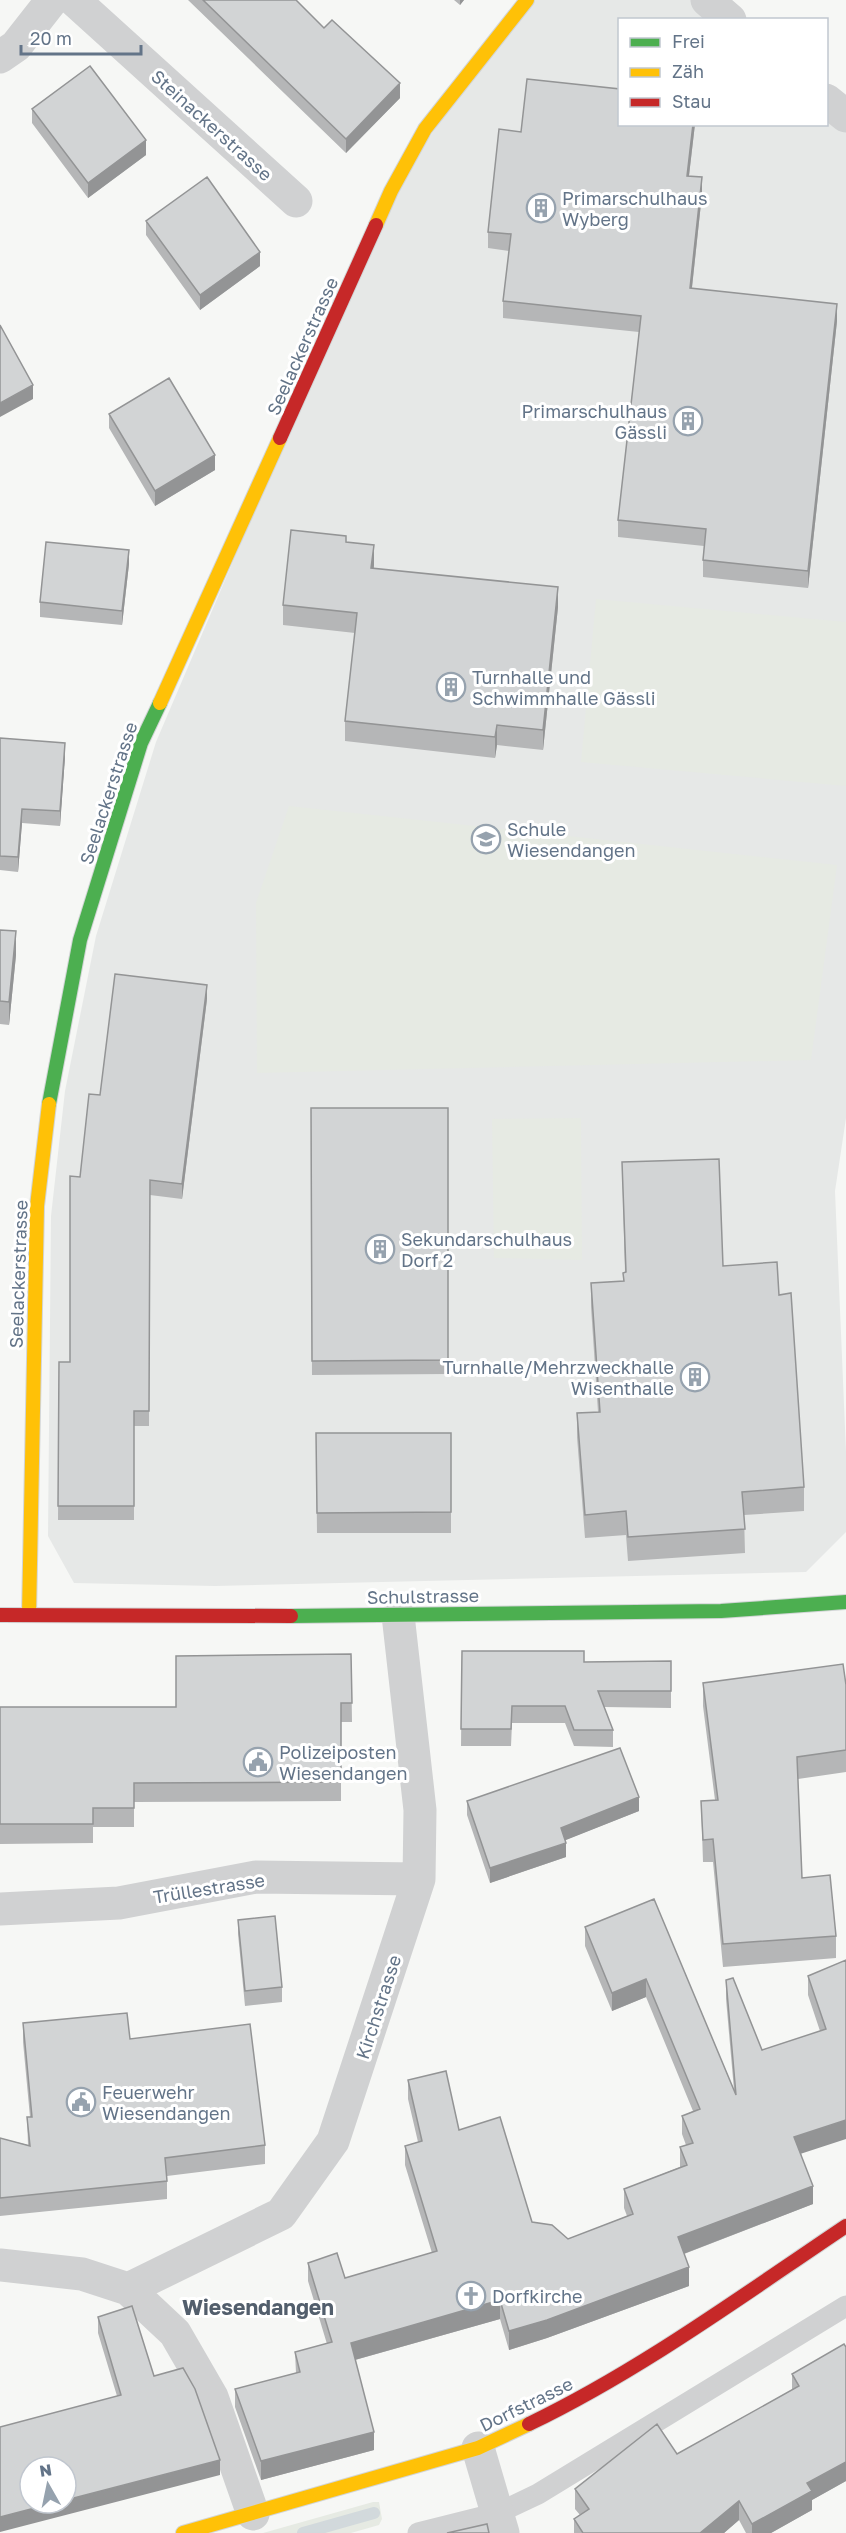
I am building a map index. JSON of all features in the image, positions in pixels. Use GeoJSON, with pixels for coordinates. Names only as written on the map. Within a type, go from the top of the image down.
{"type":"FeatureCollection","features":[{"type":"Feature","properties":{"kind":"street"},"geometry":{"type":"LineString","coordinates":[[0,57],[16,46],[52,0]]}},
{"type":"Feature","properties":{"kind":"street","name":"Steinackerstrasse"},"geometry":{"type":"LineString","coordinates":[[74,0],[296,201]]}},
{"type":"Feature","properties":{"kind":"street","name":"Seelackerstrasse"},"geometry":{"type":"LineString","coordinates":[[29,1615],[37,1206],[50,1094],[80,940],[110,841],[141,742],[391,191],[425,129],[526,0]]}},
{"type":"Feature","properties":{"kind":"street"},"geometry":{"type":"LineString","coordinates":[[707,0],[728,18]]}},
{"type":"Feature","properties":{"kind":"street"},"geometry":{"type":"LineString","coordinates":[[828,102],[846,116]]}},
{"type":"Feature","properties":{"kind":"street","name":"Schulstrasse"},"geometry":{"type":"LineString","coordinates":[[0,1615],[398,1615],[721,1611],[846,1602]]}},
{"type":"Feature","properties":{"kind":"street","name":"Kirchstrasse"},"geometry":{"type":"LineString","coordinates":[[128,2289],[281,2214],[333,2141],[419,1878],[420,1810],[398,1615]]}},
{"type":"Feature","properties":{"kind":"street","name":"Trüllestrasse"},"geometry":{"type":"LineString","coordinates":[[0,1909],[118,1903],[256,1877],[419,1878]]}},
{"type":"Feature","properties":{"kind":"street","name":"Dorfstrasse"},"geometry":{"type":"LineString","coordinates":[[183,2533],[478,2448],[572,2403],[675,2340],[819,2241],[846,2226]]}},
{"type":"Feature","properties":{"kind":"street"},"geometry":{"type":"LineString","coordinates":[[0,2265],[82,2274],[128,2289],[175,2333],[212,2397],[254,2514]]}},
{"type":"Feature","properties":{"kind":"street"},"geometry":{"type":"LineString","coordinates":[[478,2448],[500,2523]]}},
{"type":"Feature","properties":{"kind":"lane"},"geometry":{"type":"LineString","coordinates":[[418,2533],[500,2523],[538,2494],[846,2306]]}},
{"type":"Feature","properties":{"kind":"shaded area","name":"Schule Wiesendangen"},"geometry":{"type":"Polygon","coordinates":[[[527,0],[707,0],[729,18],[618,18],[618,126],[828,126],[828,101],[846,116],[846,1118],[835,1191],[846,1452],[846,1532],[806,1572],[215,1586],[74,1583],[48,1536],[51,1216],[65,1091],[96,936],[156,742],[391,191],[527,0]]]}},
{"type":"Feature","properties":{"kind":"shaded area"},"geometry":{"type":"Polygon","coordinates":[[[596,599],[846,622],[846,786],[581,762],[596,599]]]}},
{"type":"Feature","properties":{"kind":"shaded area"},"geometry":{"type":"Polygon","coordinates":[[[289,806],[837,865],[811,1060],[257,1073],[256,903],[289,806]]]}},
{"type":"Feature","properties":{"kind":"shaded area"},"geometry":{"type":"Polygon","coordinates":[[[581,1118],[582,1260],[494,1258],[492,1119],[581,1118]]]}},
{"type":"Feature","properties":{"kind":"shaded area"},"geometry":{"type":"Polygon","coordinates":[[[379,2502],[382,2519],[379,2525],[351,2533],[263,2533],[379,2502]]]}},
{"type":"Feature","properties":{"kind":"building"},"geometry":{"type":"Polygon","coordinates":[[[203,0],[296,0],[324,28],[332,20],[400,83],[346,139],[203,0]]]}},
{"type":"Feature","properties":{"kind":"building"},"geometry":{"type":"Polygon","coordinates":[[[90,66],[146,140],[88,183],[32,109],[90,66]]]}},
{"type":"Feature","properties":{"kind":"building"},"geometry":{"type":"Polygon","coordinates":[[[527,79],[618,89],[618,126],[693,126],[687,176],[702,177],[690,288],[837,304],[808,571],[703,560],[706,529],[618,520],[641,316],[503,301],[511,234],[488,232],[499,129],[521,132],[527,79]]]}},
{"type":"Feature","properties":{"kind":"building"},"geometry":{"type":"Polygon","coordinates":[[[207,177],[260,252],[200,295],[146,221],[207,177]]]}},
{"type":"Feature","properties":{"kind":"building"},"geometry":{"type":"Polygon","coordinates":[[[0,325],[33,385],[0,403],[0,325]]]}},
{"type":"Feature","properties":{"kind":"building"},"geometry":{"type":"Polygon","coordinates":[[[169,378],[215,455],[155,491],[109,414],[169,378]]]}},
{"type":"Feature","properties":{"kind":"building","name":"Turnhalle und Schwimmhalle Gässli"},"geometry":{"type":"Polygon","coordinates":[[[291,530],[346,536],[346,542],[374,545],[371,568],[558,587],[543,730],[497,725],[495,737],[345,721],[357,613],[283,605],[291,530]]]}},
{"type":"Feature","properties":{"kind":"building"},"geometry":{"type":"Polygon","coordinates":[[[46,542],[129,550],[122,611],[40,602],[46,542]]]}},
{"type":"Feature","properties":{"kind":"building"},"geometry":{"type":"Polygon","coordinates":[[[0,738],[65,743],[60,811],[22,809],[18,857],[0,856],[0,738]]]}},
{"type":"Feature","properties":{"kind":"building"},"geometry":{"type":"Polygon","coordinates":[[[0,930],[16,931],[9,1002],[0,1001],[0,930]]]}},
{"type":"Feature","properties":{"kind":"building"},"geometry":{"type":"Polygon","coordinates":[[[115,974],[207,985],[182,1184],[150,1180],[149,1411],[134,1411],[134,1506],[58,1506],[59,1362],[70,1362],[70,1176],[80,1177],[89,1094],[100,1095],[115,974]]]}},
{"type":"Feature","properties":{"kind":"building","name":"Sekundarschulhaus Dorf 2"},"geometry":{"type":"Polygon","coordinates":[[[311,1108],[448,1108],[448,1360],[312,1361],[311,1108]]]}},
{"type":"Feature","properties":{"kind":"building","name":"Turnhalle/Mehrzweckhalle Wisenthalle"},"geometry":{"type":"Polygon","coordinates":[[[719,1159],[723,1266],[777,1262],[779,1295],[791,1293],[804,1487],[742,1492],[745,1529],[628,1537],[626,1511],[585,1515],[577,1413],[600,1412],[591,1283],[624,1281],[623,1273],[626,1272],[622,1162],[719,1159]]]}},
{"type":"Feature","properties":{"kind":"building"},"geometry":{"type":"Polygon","coordinates":[[[316,1433],[451,1433],[451,1512],[317,1513],[316,1433]]]}},
{"type":"Feature","properties":{"kind":"building"},"geometry":{"type":"Polygon","coordinates":[[[462,1651],[584,1651],[584,1662],[671,1661],[671,1691],[598,1691],[613,1730],[574,1730],[565,1706],[512,1706],[511,1729],[461,1729],[462,1651]]]}},
{"type":"Feature","properties":{"kind":"building"},"geometry":{"type":"Polygon","coordinates":[[[351,1654],[352,1703],[341,1703],[341,1782],[134,1783],[134,1808],[93,1808],[93,1824],[0,1824],[0,1707],[176,1707],[176,1656],[351,1654]]]}},
{"type":"Feature","properties":{"kind":"building"},"geometry":{"type":"Polygon","coordinates":[[[843,1664],[846,1685],[846,1750],[797,1757],[802,1878],[830,1875],[836,1936],[723,1944],[713,1839],[703,1840],[701,1801],[718,1800],[703,1683],[843,1664]]]}},
{"type":"Feature","properties":{"kind":"building"},"geometry":{"type":"Polygon","coordinates":[[[620,1748],[639,1797],[561,1828],[566,1843],[490,1868],[467,1801],[620,1748]]]}},
{"type":"Feature","properties":{"kind":"building"},"geometry":{"type":"Polygon","coordinates":[[[654,1899],[736,2095],[726,1980],[733,1978],[762,2050],[826,2029],[808,1976],[846,1960],[846,2120],[794,2137],[813,2186],[678,2237],[689,2267],[547,2320],[509,2331],[500,2300],[351,2343],[374,2432],[261,2461],[235,2389],[300,2372],[295,2352],[332,2342],[308,2263],[337,2253],[345,2278],[437,2251],[405,2146],[422,2141],[408,2080],[446,2071],[459,2130],[500,2117],[532,2222],[552,2225],[568,2239],[633,2214],[624,2189],[687,2165],[680,2147],[693,2143],[682,2116],[700,2109],[646,1979],[612,1993],[585,1927],[654,1899]]]}},
{"type":"Feature","properties":{"kind":"building"},"geometry":{"type":"Polygon","coordinates":[[[275,1916],[282,1987],[245,1991],[238,1920],[275,1916]]]}},
{"type":"Feature","properties":{"kind":"building"},"geometry":{"type":"Polygon","coordinates":[[[127,2013],[130,2039],[250,2024],[265,2145],[165,2158],[167,2181],[0,2198],[0,2138],[30,2146],[27,2117],[32,2117],[23,2023],[127,2013]]]}},
{"type":"Feature","properties":{"kind":"building"},"geometry":{"type":"Polygon","coordinates":[[[132,2306],[154,2376],[183,2368],[195,2389],[220,2460],[78,2497],[78,2455],[18,2455],[18,2512],[0,2517],[0,2427],[121,2395],[98,2317],[132,2306]]]}},
{"type":"Feature","properties":{"kind":"building"},"geometry":{"type":"Polygon","coordinates":[[[844,2344],[846,2347],[846,2462],[807,2483],[812,2491],[752,2524],[739,2501],[700,2533],[583,2533],[574,2519],[589,2509],[575,2489],[657,2424],[677,2454],[799,2386],[792,2374],[844,2344]]]}},
{"type":"Feature","properties":{"kind":"building"},"geometry":{"type":"Polygon","coordinates":[[[487,2524],[489,2533],[447,2533],[487,2524]]]}},
{"type":"Feature","properties":{"kind":"waterway"},"geometry":{"type":"LineString","coordinates":[[303,2533],[374,2513]]}},
{"type":"Feature","properties":{"kind":"traffic: fast"},"geometry":{"type":"LineString","coordinates":[[49,1104],[80,940],[141,743],[160,703]]}},
{"type":"Feature","properties":{"kind":"traffic: fast"},"geometry":{"type":"LineString","coordinates":[[291,1616],[721,1611],[846,1602]]}},
{"type":"Feature","properties":{"kind":"traffic: slow"},"geometry":{"type":"LineString","coordinates":[[376,225],[391,191],[425,129],[527,0]]}},
{"type":"Feature","properties":{"kind":"traffic: slow"},"geometry":{"type":"LineString","coordinates":[[160,703],[280,438]]}},
{"type":"Feature","properties":{"kind":"traffic: slow"},"geometry":{"type":"LineString","coordinates":[[29,1615],[37,1206],[49,1104]]}},
{"type":"Feature","properties":{"kind":"traffic: slow"},"geometry":{"type":"LineString","coordinates":[[183,2533],[478,2448],[529,2424]]}},
{"type":"Feature","properties":{"kind":"traffic: jam"},"geometry":{"type":"LineString","coordinates":[[280,438],[376,225]]}},
{"type":"Feature","properties":{"kind":"traffic: jam"},"geometry":{"type":"LineString","coordinates":[[0,1615],[291,1616]]}},
{"type":"Feature","properties":{"kind":"traffic: jam"},"geometry":{"type":"LineString","coordinates":[[529,2424],[571,2403],[651,2356],[846,2226]]}},
{"type":"Feature","properties":{"kind":"place","name":"Primarschulhaus Wyberg"},"geometry":{"type":"Point","coordinates":[541,208]}},
{"type":"Feature","properties":{"kind":"place","name":"Primarschulhaus Gässli"},"geometry":{"type":"Point","coordinates":[688,421]}},
{"type":"Feature","properties":{"kind":"place","name":"Turnhalle und Schwimmhalle Gässli"},"geometry":{"type":"Point","coordinates":[451,687]}},
{"type":"Feature","properties":{"kind":"place","name":"Schule Wiesendangen"},"geometry":{"type":"Point","coordinates":[486,839]}},
{"type":"Feature","properties":{"kind":"place","name":"Sekundarschulhaus Dorf 2"},"geometry":{"type":"Point","coordinates":[380,1249]}},
{"type":"Feature","properties":{"kind":"place","name":"Turnhalle/Mehrzweckhalle Wisenthalle"},"geometry":{"type":"Point","coordinates":[695,1377]}},
{"type":"Feature","properties":{"kind":"place","name":"Polizeiposten Wiesendangen"},"geometry":{"type":"Point","coordinates":[258,1762]}},
{"type":"Feature","properties":{"kind":"place","name":"Feuerwehr Wiesendangen"},"geometry":{"type":"Point","coordinates":[81,2102]}},
{"type":"Feature","properties":{"kind":"place","name":"Dorfkirche"},"geometry":{"type":"Point","coordinates":[471,2296]}},
{"type":"Feature","properties":{"kind":"district","name":"Wiesendangen"},"geometry":{"type":"Point","coordinates":[258,2307]}}]}
